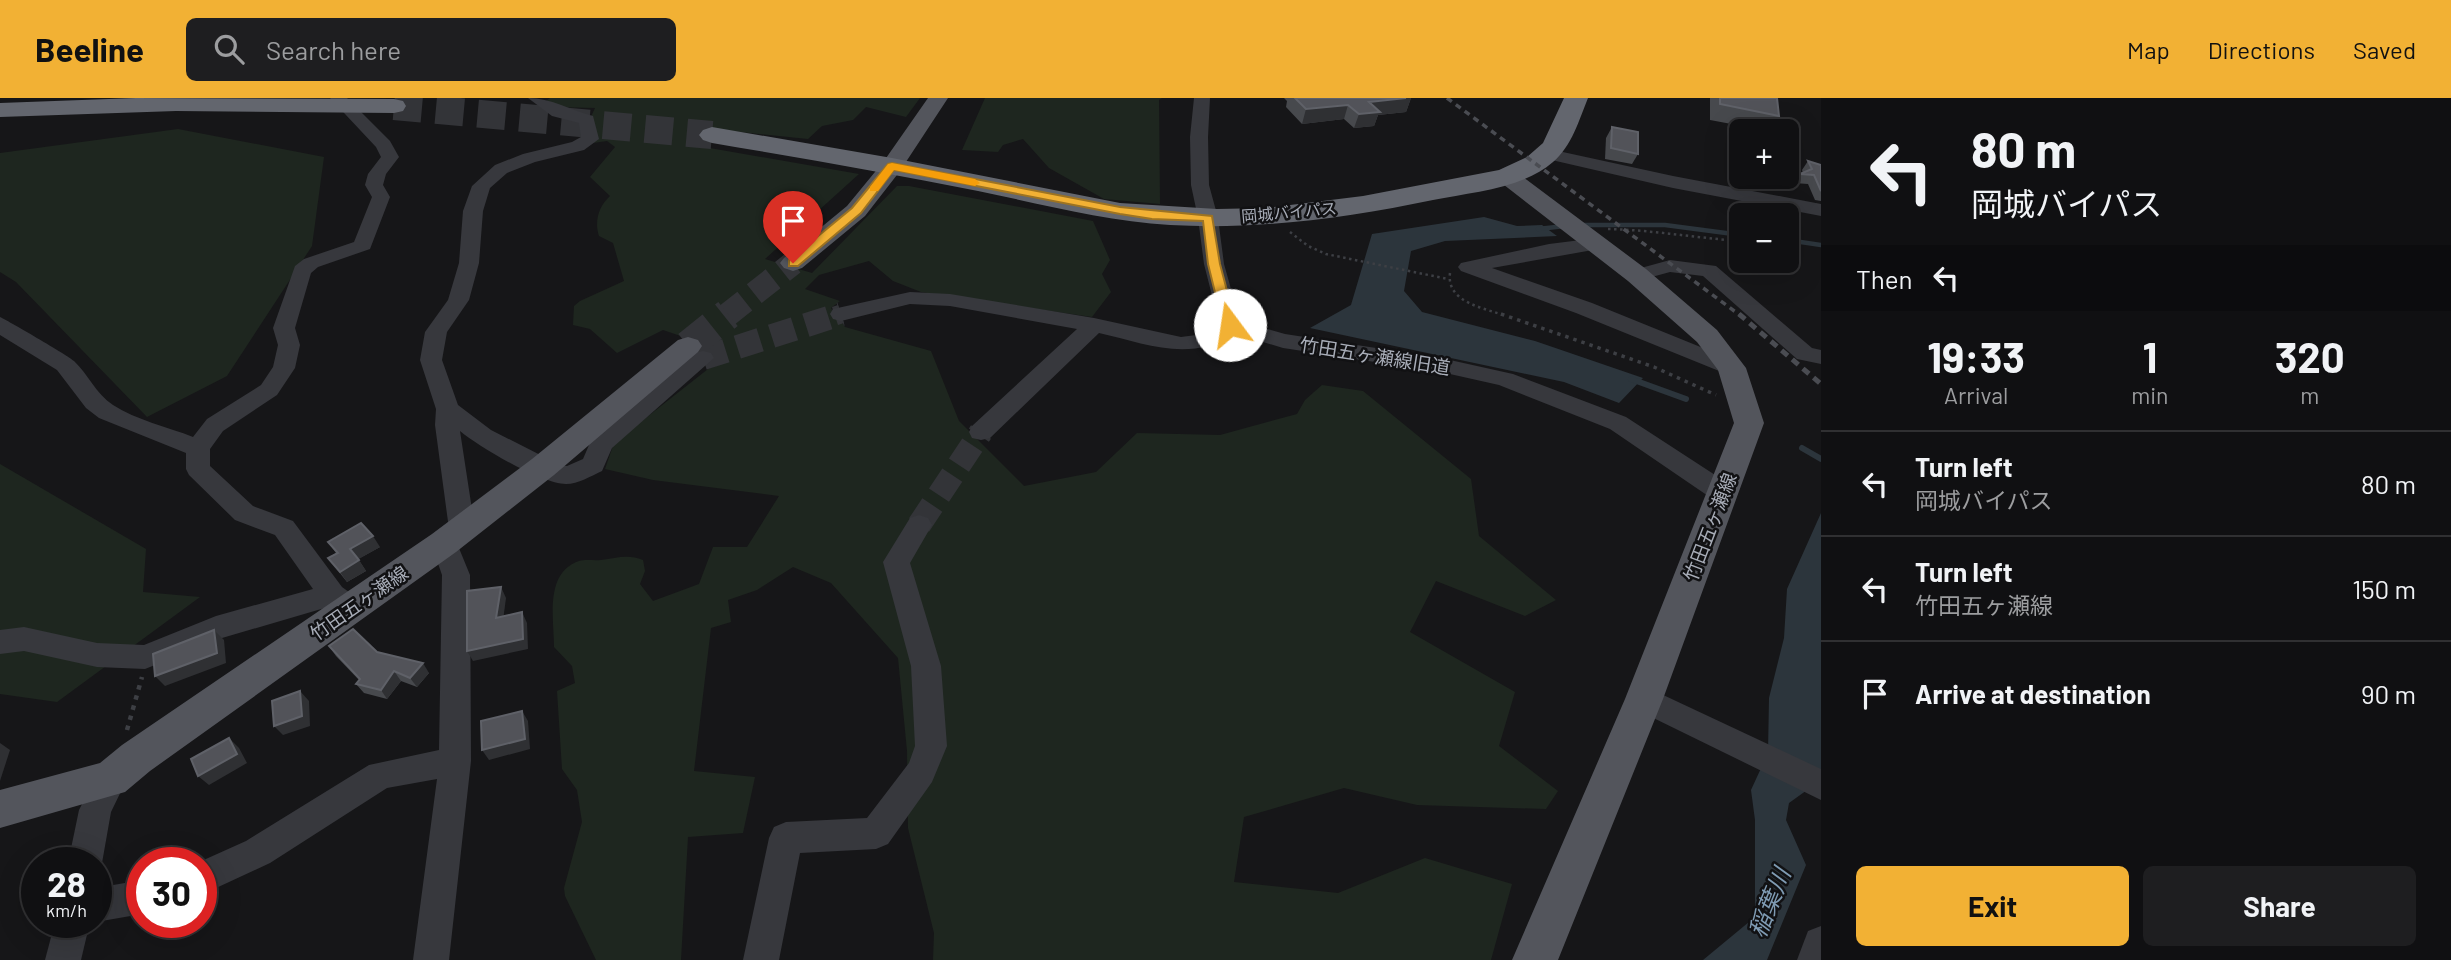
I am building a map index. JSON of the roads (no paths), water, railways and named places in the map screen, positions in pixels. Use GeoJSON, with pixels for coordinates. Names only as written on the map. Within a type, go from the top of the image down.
{"type":"FeatureCollection","features":[{"type":"Feature","properties":{"kind":"highway"},"geometry":{"type":"LineString","coordinates":[[1549,154],[1559,140],[1576,98]]}},
{"type":"Feature","properties":{"kind":"highway"},"geometry":{"type":"LineString","coordinates":[[0,110],[282,102],[349,102],[394,106]]}},
{"type":"Feature","properties":{"kind":"highway","name":"岡城バイパス"},"geometry":{"type":"LineString","coordinates":[[712,135],[892,166],[1131,213],[1208,218],[1300,213],[1404,197],[1507,176],[1531,166],[1549,154]]}},
{"type":"Feature","properties":{"kind":"main road"},"geometry":{"type":"LineString","coordinates":[[793,263],[856,211],[892,166],[938,98]]}},
{"type":"Feature","properties":{"kind":"main road","name":"竹田五ヶ瀬線"},"geometry":{"type":"LineString","coordinates":[[1507,176],[1637,275],[1693,322],[1732,368],[1749,423],[1723,493],[1660,707],[1535,960]]}},
{"type":"Feature","properties":{"kind":"main road","name":"竹田五ヶ瀬線"},"geometry":{"type":"LineString","coordinates":[[0,809],[123,761],[341,602],[453,536],[696,352]]}},
{"type":"Feature","properties":{"kind":"street"},"geometry":{"type":"LineString","coordinates":[[431,960],[455,761],[456,575],[448,409],[430,360],[436,332],[458,300],[469,263],[473,211],[481,186],[500,169],[529,158],[578,146],[590,139],[587,120],[558,112],[536,98]]}},
{"type":"Feature","properties":{"kind":"street"},"geometry":{"type":"LineString","coordinates":[[841,314],[910,298],[950,300],[1094,325],[1181,344],[1210,340],[1230,325],[1214,264],[1208,218],[1200,186],[1199,137],[1202,98]]}},
{"type":"Feature","properties":{"kind":"street"},"geometry":{"type":"LineString","coordinates":[[0,642],[24,639],[144,665],[216,628],[341,602],[284,528],[244,513],[198,469],[198,448],[215,425],[269,390],[284,368],[289,345],[284,328],[302,270],[311,263],[356,249],[363,245],[367,236],[381,197],[374,185],[377,174],[390,157],[384,145],[349,102]]}},
{"type":"Feature","properties":{"kind":"street"},"geometry":{"type":"LineString","coordinates":[[1549,154],[1673,182],[1821,210]]}},
{"type":"Feature","properties":{"kind":"street"},"geometry":{"type":"LineString","coordinates":[[1591,239],[1460,276],[1584,308],[1732,368]]}},
{"type":"Feature","properties":{"kind":"street"},"geometry":{"type":"LineString","coordinates":[[1637,275],[1670,266],[1709,270],[1805,354],[1821,357]]}},
{"type":"Feature","properties":{"kind":"street"},"geometry":{"type":"LineString","coordinates":[[0,324],[19,339],[65,365],[94,402],[107,412],[198,448]]}},
{"type":"Feature","properties":{"kind":"street"},"geometry":{"type":"LineString","coordinates":[[981,432],[1094,325]]}},
{"type":"Feature","properties":{"kind":"street","name":"竹田五ヶ瀬線旧道"},"geometry":{"type":"LineString","coordinates":[[1230,325],[1283,341],[1441,365],[1504,379],[1618,423],[1723,493]]}},
{"type":"Feature","properties":{"kind":"street"},"geometry":{"type":"LineString","coordinates":[[448,409],[482,436],[543,467]]}},
{"type":"Feature","properties":{"kind":"street"},"geometry":{"type":"LineString","coordinates":[[761,960],[786,838],[876,833],[921,772],[931,746],[926,666],[895,562],[919,525]]}},
{"type":"Feature","properties":{"kind":"street"},"geometry":{"type":"LineString","coordinates":[[1660,707],[1821,785]]}},
{"type":"Feature","properties":{"kind":"street"},"geometry":{"type":"LineString","coordinates":[[88,847],[95,810],[123,761]]}},
{"type":"Feature","properties":{"kind":"street"},"geometry":{"type":"LineString","coordinates":[[217,871],[258,852],[380,775],[455,761]]}},
{"type":"Feature","properties":{"kind":"street"},"geometry":{"type":"LineString","coordinates":[[63,960],[69,938]]}},
{"type":"Feature","properties":{"kind":"street"},"geometry":{"type":"LineString","coordinates":[[1815,960],[1821,944]]}},
{"type":"Feature","properties":{"kind":"water"},"geometry":{"type":"Polygon","coordinates":[[[1484,217],[1517,226],[1542,225],[1557,236],[1445,241],[1411,251],[1404,291],[1422,312],[1535,341],[1643,378],[1619,403],[1564,382],[1310,328],[1351,305],[1372,234],[1484,217]]]}},
{"type":"Feature","properties":{"kind":"water","name":"稲葉川"},"geometry":{"type":"Polygon","coordinates":[[[1821,513],[1821,780],[1789,803],[1786,820],[1806,865],[1767,960],[1703,960],[1755,917],[1755,820],[1751,790],[1768,753],[1769,698],[1784,638],[1787,589],[1821,513]]]}},
{"type":"Feature","properties":{"kind":"waterway"},"geometry":{"type":"LineString","coordinates":[[1579,225],[1665,225],[1729,233]]}},
{"type":"Feature","properties":{"kind":"waterway"},"geometry":{"type":"LineString","coordinates":[[1538,229],[1565,226]]}},
{"type":"Feature","properties":{"kind":"waterway"},"geometry":{"type":"LineString","coordinates":[[1799,242],[1821,245]]}},
{"type":"Feature","properties":{"kind":"waterway"},"geometry":{"type":"LineString","coordinates":[[1631,379],[1686,399]]}},
{"type":"Feature","properties":{"kind":"waterway"},"geometry":{"type":"LineString","coordinates":[[1802,448],[1821,459]]}},
{"type":"Feature","properties":{"kind":"tunnel"},"geometry":{"type":"LineString","coordinates":[[394,106],[712,135]]}},
{"type":"Feature","properties":{"kind":"tunnel"},"geometry":{"type":"LineString","coordinates":[[726,316],[793,263]]}},
{"type":"Feature","properties":{"kind":"tunnel"},"geometry":{"type":"LineString","coordinates":[[688,346],[728,314]]}},
{"type":"Feature","properties":{"kind":"tunnel"},"geometry":{"type":"LineString","coordinates":[[703,358],[841,314],[835,316]]}},
{"type":"Feature","properties":{"kind":"tunnel"},"geometry":{"type":"LineString","coordinates":[[919,525],[981,432]]}},
{"type":"Feature","properties":{"kind":"railway"},"geometry":{"type":"LineString","coordinates":[[1447,98],[1741,316]]}},
{"type":"Feature","properties":{"kind":"railway"},"geometry":{"type":"LineString","coordinates":[[1739,314],[1821,384]]}}]}
